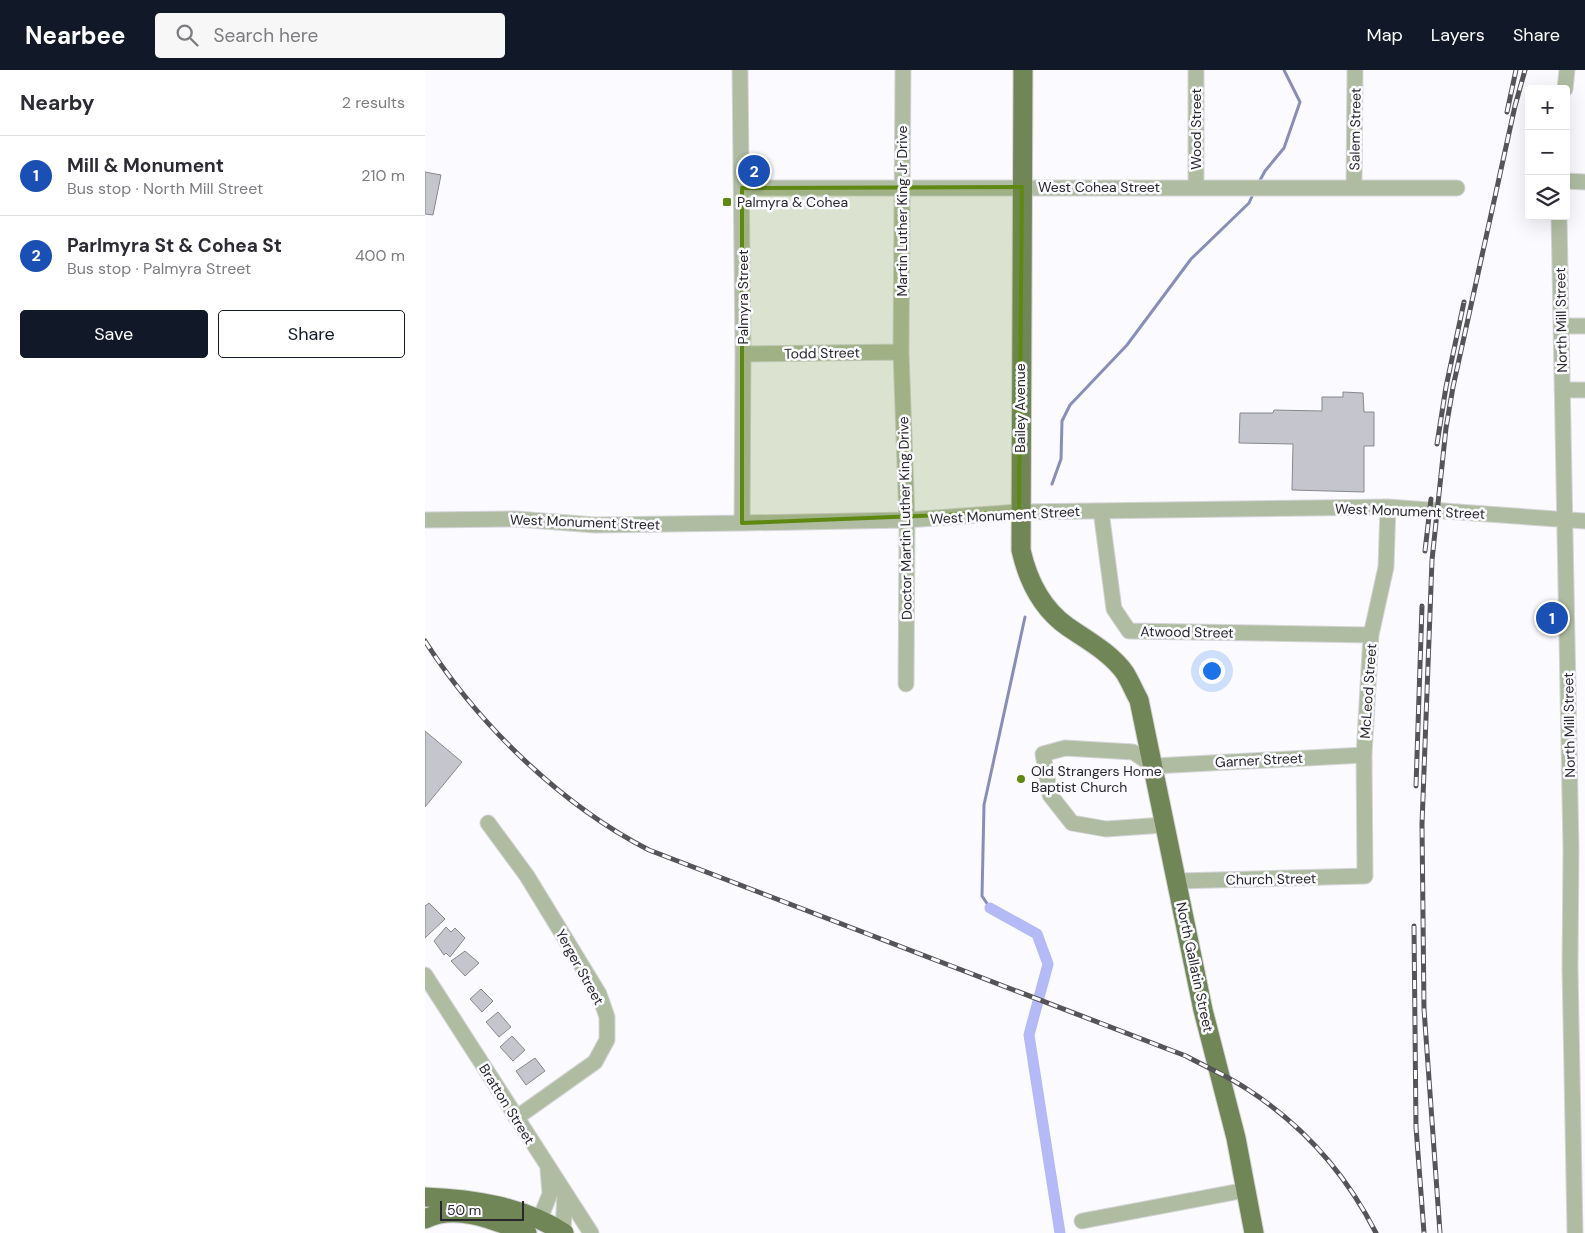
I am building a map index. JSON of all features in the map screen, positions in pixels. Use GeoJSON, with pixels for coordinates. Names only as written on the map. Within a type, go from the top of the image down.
{"type":"FeatureCollection","features":[{"type":"Feature","properties":{"kind":"main road","name":"Bailey Avenue"},"geometry":{"type":"LineString","coordinates":[[1023,70],[1019,512],[1021,550],[1026,572],[1048,609],[1067,626],[1092,642],[1124,672],[1139,700]]}},
{"type":"Feature","properties":{"kind":"main road","name":"North Gallatin Street"},"geometry":{"type":"LineString","coordinates":[[1139,700],[1203,1010],[1236,1138],[1254,1233]]}},
{"type":"Feature","properties":{"kind":"main road"},"geometry":{"type":"LineString","coordinates":[[425,1197],[469,1199],[498,1205],[533,1227]]}},
{"type":"Feature","properties":{"kind":"main road"},"geometry":{"type":"LineString","coordinates":[[425,1219],[435,1214],[447,1212],[563,1232]]}},
{"type":"Feature","properties":{"kind":"street","name":"Palmyra Street"},"geometry":{"type":"LineString","coordinates":[[740,70],[743,354],[742,523]]}},
{"type":"Feature","properties":{"kind":"street","name":"Martin Luther King Jr Drive"},"geometry":{"type":"LineString","coordinates":[[901,352],[903,70]]}},
{"type":"Feature","properties":{"kind":"street","name":"Wood Street"},"geometry":{"type":"LineString","coordinates":[[1196,70],[1196,187]]}},
{"type":"Feature","properties":{"kind":"street","name":"Salem Street"},"geometry":{"type":"LineString","coordinates":[[1354,188],[1355,70]]}},
{"type":"Feature","properties":{"kind":"street"},"geometry":{"type":"LineString","coordinates":[[1565,85],[1567,70]]}},
{"type":"Feature","properties":{"kind":"street"},"geometry":{"type":"LineString","coordinates":[[1570,181],[1585,182]]}},
{"type":"Feature","properties":{"kind":"street","name":"West Cohea Street"},"geometry":{"type":"LineString","coordinates":[[742,188],[1457,188]]}},
{"type":"Feature","properties":{"kind":"street","name":"North Mill Street"},"geometry":{"type":"LineString","coordinates":[[1559,220],[1564,521],[1578,850],[1575,1233]]}},
{"type":"Feature","properties":{"kind":"street"},"geometry":{"type":"LineString","coordinates":[[1561,326],[1585,326]]}},
{"type":"Feature","properties":{"kind":"street","name":"Todd Street"},"geometry":{"type":"LineString","coordinates":[[743,354],[901,352]]}},
{"type":"Feature","properties":{"kind":"street","name":"Doctor Martin Luther King Drive"},"geometry":{"type":"LineString","coordinates":[[901,352],[907,520],[906,684]]}},
{"type":"Feature","properties":{"kind":"street"},"geometry":{"type":"LineString","coordinates":[[1562,390],[1585,390]]}},
{"type":"Feature","properties":{"kind":"street","name":"West Monument Street"},"geometry":{"type":"LineString","coordinates":[[425,520],[517,519],[595,525],[907,520],[1019,512],[1388,507],[1585,521]]}},
{"type":"Feature","properties":{"kind":"street","name":"McLeod Street"},"geometry":{"type":"LineString","coordinates":[[1365,876],[1364,755],[1371,635],[1386,567],[1388,507]]}},
{"type":"Feature","properties":{"kind":"street","name":"Atwood Street"},"geometry":{"type":"LineString","coordinates":[[1101,511],[1114,609],[1129,631],[1371,635]]}},
{"type":"Feature","properties":{"kind":"street"},"geometry":{"type":"LineString","coordinates":[[1153,766],[1133,752],[1065,748],[1043,754],[1050,795],[1072,823],[1107,830],[1164,825]]}},
{"type":"Feature","properties":{"kind":"street","name":"Garner Street"},"geometry":{"type":"LineString","coordinates":[[1153,766],[1364,755]]}},
{"type":"Feature","properties":{"kind":"street","name":"Yerger Street"},"geometry":{"type":"LineString","coordinates":[[488,823],[527,876],[599,994],[607,1017],[607,1040],[595,1062],[516,1118]]}},
{"type":"Feature","properties":{"kind":"street","name":"Church Street"},"geometry":{"type":"LineString","coordinates":[[1177,881],[1365,876]]}},
{"type":"Feature","properties":{"kind":"street","name":"Bratton Street"},"geometry":{"type":"LineString","coordinates":[[425,975],[547,1168],[591,1233]]}},
{"type":"Feature","properties":{"kind":"street"},"geometry":{"type":"LineString","coordinates":[[533,1227],[550,1194],[547,1168]]}},
{"type":"Feature","properties":{"kind":"street"},"geometry":{"type":"LineString","coordinates":[[1082,1221],[1246,1190]]}},
{"type":"Feature","properties":{"kind":"street"},"geometry":{"type":"LineString","coordinates":[[563,1232],[565,1193]]}},
{"type":"Feature","properties":{"kind":"highlighted area"},"geometry":{"type":"Polygon","coordinates":[[[1022,187],[1019,512],[742,523],[742,188],[1022,187]]]}},
{"type":"Feature","properties":{"kind":"building"},"geometry":{"type":"Polygon","coordinates":[[[425,172],[441,175],[433,215],[425,214],[425,172]]]}},
{"type":"Feature","properties":{"kind":"building"},"geometry":{"type":"Polygon","coordinates":[[[1343,392],[1363,393],[1364,412],[1374,412],[1374,446],[1364,446],[1364,492],[1292,490],[1293,444],[1239,443],[1240,413],[1273,413],[1274,410],[1322,411],[1322,397],[1343,397],[1343,392]]]}},
{"type":"Feature","properties":{"kind":"building"},"geometry":{"type":"Polygon","coordinates":[[[425,731],[462,762],[425,807],[425,731]]]}},
{"type":"Feature","properties":{"kind":"building"},"geometry":{"type":"Polygon","coordinates":[[[429,903],[445,919],[425,938],[425,906],[429,903]]]}},
{"type":"Feature","properties":{"kind":"building"},"geometry":{"type":"Polygon","coordinates":[[[446,927],[451,932],[455,928],[465,938],[450,957],[446,953],[444,955],[434,941],[446,927]]]}},
{"type":"Feature","properties":{"kind":"building"},"geometry":{"type":"Polygon","coordinates":[[[465,951],[479,963],[465,976],[451,961],[465,951]]]}},
{"type":"Feature","properties":{"kind":"building"},"geometry":{"type":"Polygon","coordinates":[[[481,989],[493,1001],[482,1012],[470,999],[481,989]]]}},
{"type":"Feature","properties":{"kind":"building"},"geometry":{"type":"Polygon","coordinates":[[[498,1012],[511,1027],[499,1037],[486,1022],[498,1012]]]}},
{"type":"Feature","properties":{"kind":"building"},"geometry":{"type":"Polygon","coordinates":[[[512,1036],[525,1050],[513,1061],[500,1047],[512,1036]]]}},
{"type":"Feature","properties":{"kind":"building"},"geometry":{"type":"Polygon","coordinates":[[[535,1058],[545,1071],[526,1085],[516,1071],[535,1058]]]}},
{"type":"Feature","properties":{"kind":"waterway"},"geometry":{"type":"LineString","coordinates":[[1258,184],[1265,171],[1284,148],[1300,102],[1284,70]]}},
{"type":"Feature","properties":{"kind":"waterway"},"geometry":{"type":"LineString","coordinates":[[1052,484],[1061,459],[1062,421],[1070,405],[1127,345],[1191,259],[1249,203],[1254,192]]}},
{"type":"Feature","properties":{"kind":"waterway"},"geometry":{"type":"LineString","coordinates":[[990,908],[982,896],[984,805],[1025,617]]}},
{"type":"Feature","properties":{"kind":"waterway"},"geometry":{"type":"LineString","coordinates":[[990,908],[1037,934],[1048,964],[1029,1035],[1060,1233]]}},
{"type":"Feature","properties":{"kind":"railway"},"geometry":{"type":"LineString","coordinates":[[1507,112],[1516,70]]}},
{"type":"Feature","properties":{"kind":"railway"},"geometry":{"type":"LineString","coordinates":[[1440,1233],[1424,1009],[1422,824],[1432,560],[1446,428],[1453,387],[1515,106],[1525,70]]}},
{"type":"Feature","properties":{"kind":"railway"},"geometry":{"type":"LineString","coordinates":[[1437,444],[1446,387],[1464,302]]}},
{"type":"Feature","properties":{"kind":"railway"},"geometry":{"type":"LineString","coordinates":[[1425,551],[1431,499]]}},
{"type":"Feature","properties":{"kind":"railway"},"geometry":{"type":"LineString","coordinates":[[1416,786],[1422,606]]}},
{"type":"Feature","properties":{"kind":"railway"},"geometry":{"type":"LineString","coordinates":[[425,641],[446,672],[496,732],[553,786],[616,832],[649,850],[1186,1056],[1225,1076],[1267,1103],[1305,1135],[1337,1171],[1364,1211],[1376,1233]]}},
{"type":"Feature","properties":{"kind":"railway"},"geometry":{"type":"LineString","coordinates":[[1414,926],[1416,1127],[1424,1233]]}},
{"type":"Feature","properties":{"kind":"place","name":"Parlmyra St & Cohea St"},"geometry":{"type":"Point","coordinates":[754,171]}},
{"type":"Feature","properties":{"kind":"place","name":"Palmyra & Cohea"},"geometry":{"type":"Point","coordinates":[727,202]}},
{"type":"Feature","properties":{"kind":"place","name":"Mill & Monument"},"geometry":{"type":"Point","coordinates":[1552,618]}},
{"type":"Feature","properties":{"kind":"place","name":"Old Strangers Home Baptist Church"},"geometry":{"type":"Point","coordinates":[1021,779]}}]}
